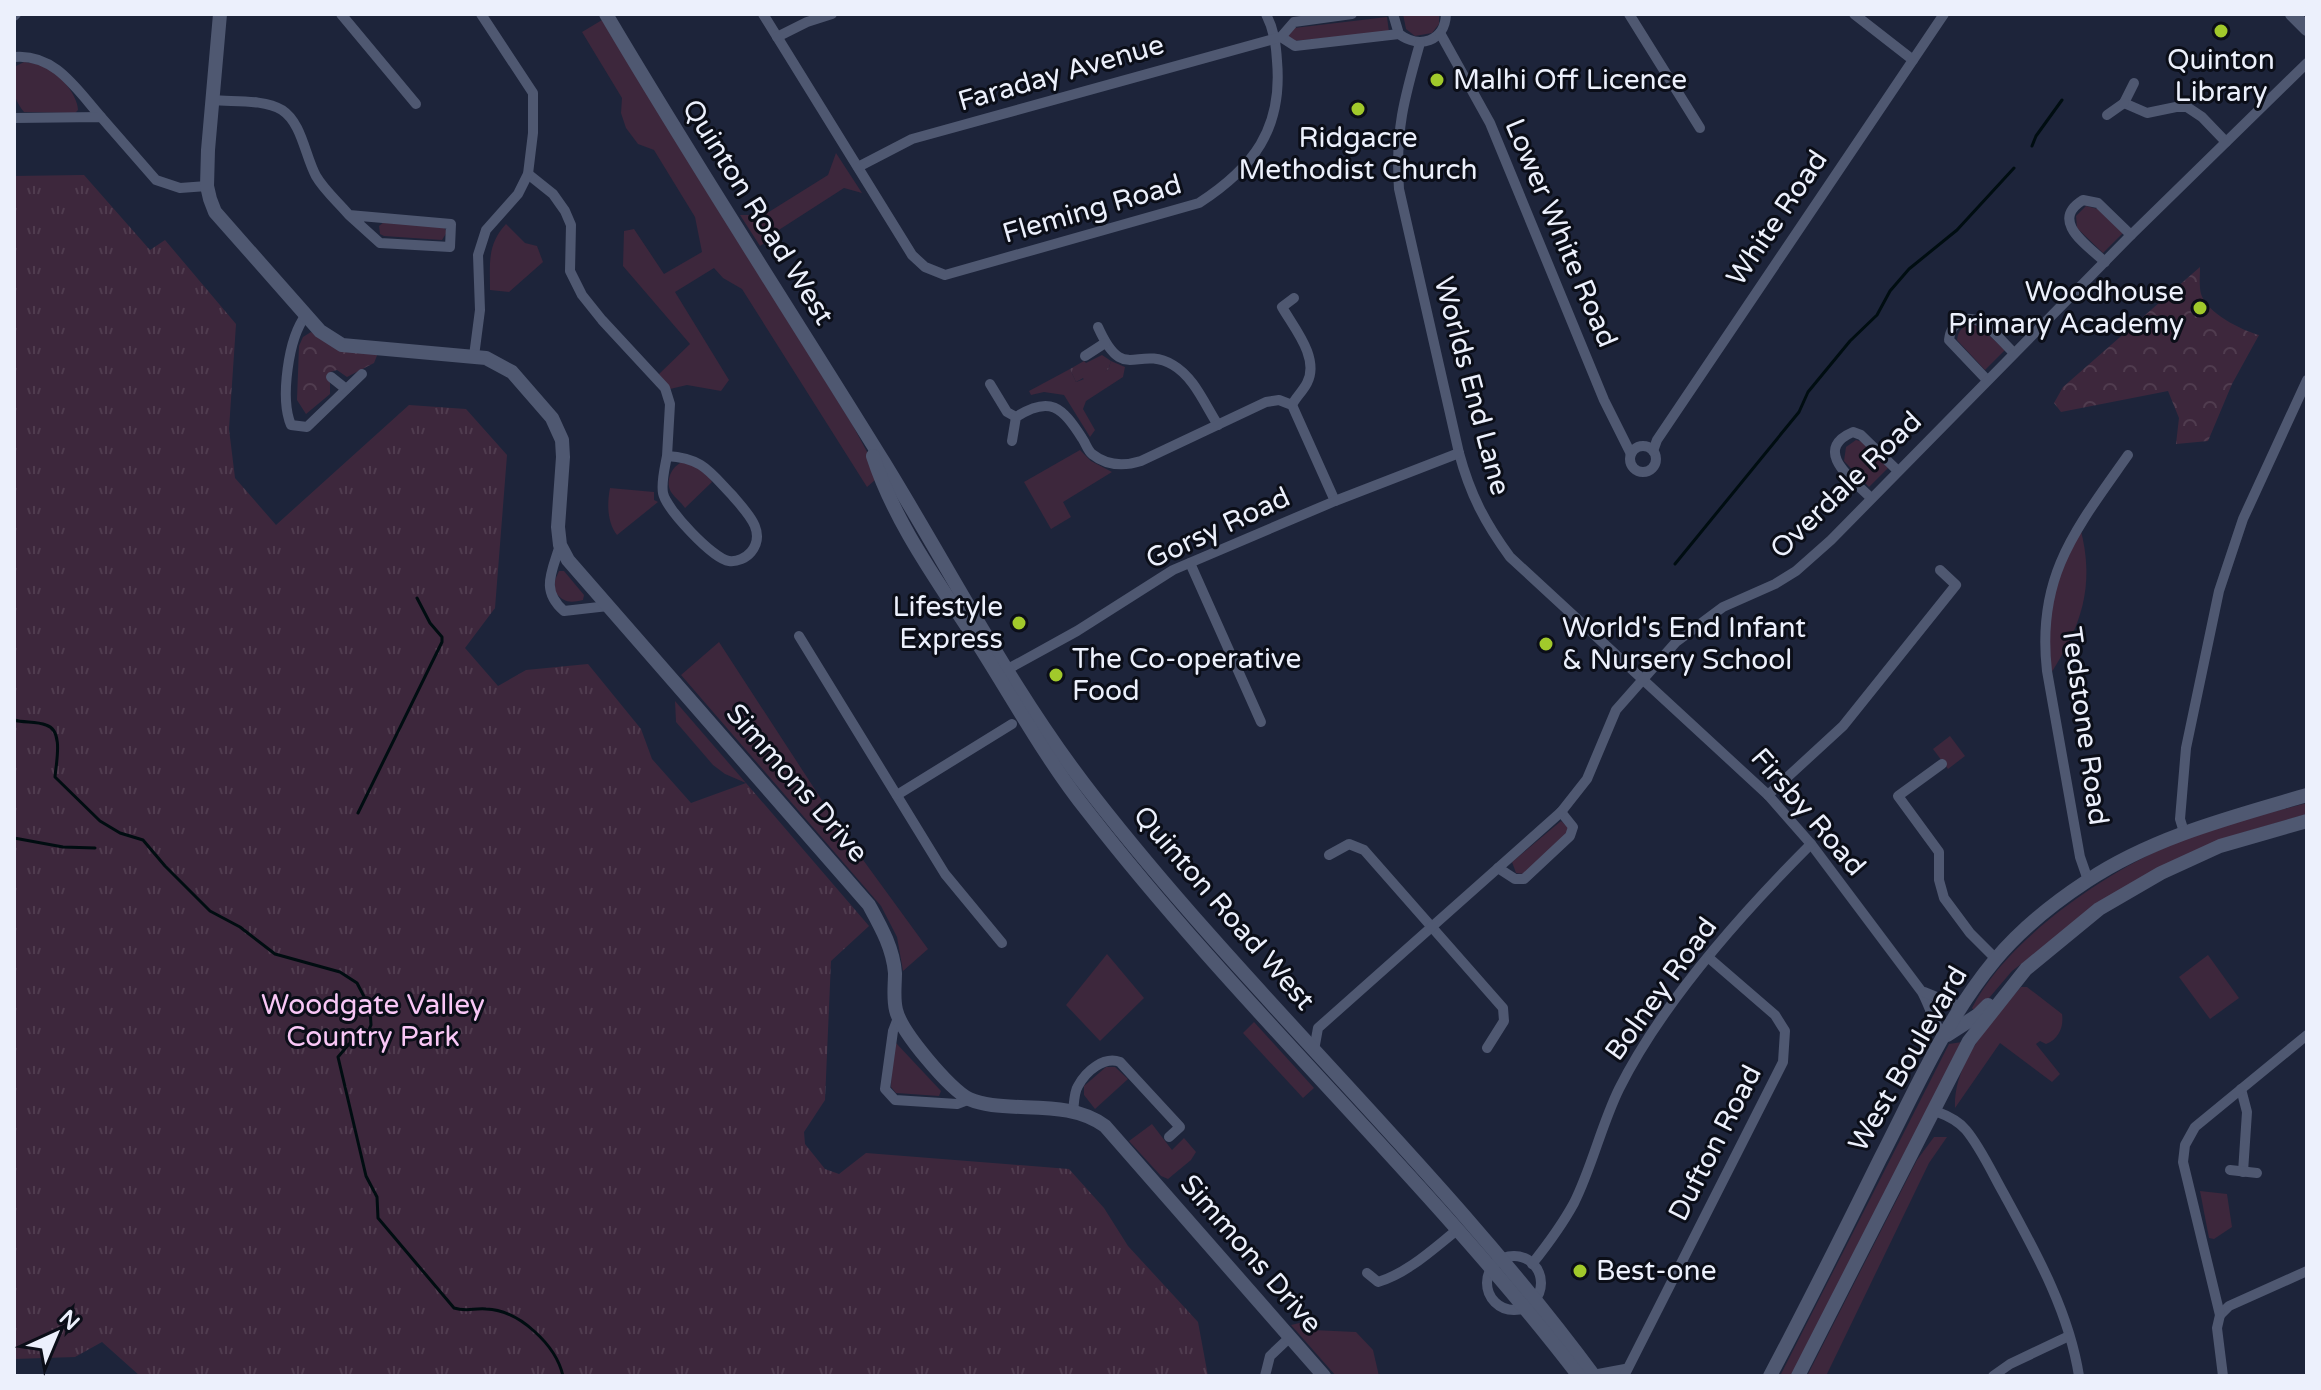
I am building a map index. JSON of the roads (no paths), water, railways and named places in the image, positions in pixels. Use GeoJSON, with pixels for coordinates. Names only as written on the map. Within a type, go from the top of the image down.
{"type":"FeatureCollection","features":[{"type":"Feature","properties":{"kind":"street"},"geometry":{"type":"LineString","coordinates":[[220,14],[207,186],[215,212],[320,331],[342,345],[474,356],[498,362],[512,372],[556,426],[562,440],[560,545],[548,585],[553,601],[564,611],[608,606]]}},
{"type":"Feature","properties":{"kind":"street"},"geometry":{"type":"LineString","coordinates":[[341,14],[416,104]]}},
{"type":"Feature","properties":{"kind":"street"},"geometry":{"type":"LineString","coordinates":[[474,356],[480,310],[478,255],[486,230],[518,194],[528,174],[533,133],[533,93],[481,14]]}},
{"type":"Feature","properties":{"kind":"street","name":"Quinton Road West"},"geometry":{"type":"LineString","coordinates":[[606,14],[1034,709],[1093,796],[1288,1033]]}},
{"type":"Feature","properties":{"kind":"street","name":"Fleming Road"},"geometry":{"type":"LineString","coordinates":[[763,14],[912,255],[925,267],[945,275],[1199,203],[1227,185],[1246,167],[1269,131],[1279,79],[1278,37],[1266,14]]}},
{"type":"Feature","properties":{"kind":"street"},"geometry":{"type":"LineString","coordinates":[[777,37],[832,14]]}},
{"type":"Feature","properties":{"kind":"street","name":"Faraday Avenue"},"geometry":{"type":"LineString","coordinates":[[858,167],[912,139],[1278,37],[1294,22],[1352,14]]}},
{"type":"Feature","properties":{"kind":"street"},"geometry":{"type":"LineString","coordinates":[[1393,14],[1399,34],[1411,42],[1420,43],[1434,39],[1440,33],[1446,14]]}},
{"type":"Feature","properties":{"kind":"street"},"geometry":{"type":"LineString","coordinates":[[1629,14],[1700,128]]}},
{"type":"Feature","properties":{"kind":"street"},"geometry":{"type":"LineString","coordinates":[[1854,14],[1913,60]]}},
{"type":"Feature","properties":{"kind":"street","name":"White Road"},"geometry":{"type":"LineString","coordinates":[[1631,454],[1631,466],[1637,471],[1646,472],[1655,464],[1653,451],[1657,440],[1944,14]]}},
{"type":"Feature","properties":{"kind":"street"},"geometry":{"type":"LineString","coordinates":[[2292,14],[2307,29]]}},
{"type":"Feature","properties":{"kind":"street","name":"Lower White Road"},"geometry":{"type":"LineString","coordinates":[[1440,33],[1490,123],[1604,400],[1631,454]]}},
{"type":"Feature","properties":{"kind":"street","name":"Faraday Avenue"},"geometry":{"type":"LineString","coordinates":[[1278,37],[1295,46],[1399,34]]}},
{"type":"Feature","properties":{"kind":"street","name":"Worlds End Lane"},"geometry":{"type":"LineString","coordinates":[[1420,43],[1401,109],[1397,150],[1399,189],[1469,489],[1510,557],[1642,678]]}},
{"type":"Feature","properties":{"kind":"street"},"geometry":{"type":"LineString","coordinates":[[14,57],[38,58],[56,66],[156,180],[180,188],[207,186]]}},
{"type":"Feature","properties":{"kind":"street","name":"Overdale Road"},"geometry":{"type":"LineString","coordinates":[[1318,1028],[1561,812],[1587,779],[1616,710],[1676,642],[1723,607],[1796,571],[1831,540],[2131,235],[2307,63]]}},
{"type":"Feature","properties":{"kind":"street"},"geometry":{"type":"LineString","coordinates":[[2107,115],[2124,103],[2134,83]]}},
{"type":"Feature","properties":{"kind":"street"},"geometry":{"type":"LineString","coordinates":[[213,100],[267,104],[282,110],[295,125],[307,160],[319,181],[349,215],[380,243],[450,247],[451,224],[349,215]]}},
{"type":"Feature","properties":{"kind":"street"},"geometry":{"type":"LineString","coordinates":[[2124,103],[2147,113],[2187,107],[2202,117],[2226,142]]}},
{"type":"Feature","properties":{"kind":"street"},"geometry":{"type":"LineString","coordinates":[[14,118],[101,117]]}},
{"type":"Feature","properties":{"kind":"street"},"geometry":{"type":"LineString","coordinates":[[528,174],[553,194],[565,211],[571,225],[570,271],[582,295],[665,388],[670,404],[663,493],[669,507],[714,555],[731,561],[746,557],[756,545],[757,530],[751,517],[705,466],[696,460],[667,456]]}},
{"type":"Feature","properties":{"kind":"street"},"geometry":{"type":"LineString","coordinates":[[2105,262],[2071,229],[2069,214],[2074,205],[2083,200],[2098,203],[2131,235]]}},
{"type":"Feature","properties":{"kind":"street"},"geometry":{"type":"LineString","coordinates":[[1292,405],[1310,373],[1310,357],[1282,307],[1294,298]]}},
{"type":"Feature","properties":{"kind":"street"},"geometry":{"type":"LineString","coordinates":[[306,315],[293,338],[285,410],[291,425],[307,427],[362,374]]}},
{"type":"Feature","properties":{"kind":"street"},"geometry":{"type":"LineString","coordinates":[[1987,380],[1949,340],[1950,331],[1958,322],[1969,317],[1979,320],[2014,353]]}},
{"type":"Feature","properties":{"kind":"street"},"geometry":{"type":"LineString","coordinates":[[1098,327],[1105,343],[1119,359],[1157,359],[1186,374],[1218,425]]}},
{"type":"Feature","properties":{"kind":"street"},"geometry":{"type":"LineString","coordinates":[[1085,356],[1105,343]]}},
{"type":"Feature","properties":{"kind":"street"},"geometry":{"type":"LineString","coordinates":[[331,377],[346,389]]}},
{"type":"Feature","properties":{"kind":"street"},"geometry":{"type":"LineString","coordinates":[[2184,832],[2180,819],[2186,748],[2219,591],[2243,519],[2307,380]]}},
{"type":"Feature","properties":{"kind":"street"},"geometry":{"type":"LineString","coordinates":[[990,384],[1007,412],[1016,417]]}},
{"type":"Feature","properties":{"kind":"street"},"geometry":{"type":"LineString","coordinates":[[1012,441],[1016,417],[1033,406],[1050,406],[1068,416],[1092,454],[1124,466],[1266,402],[1279,400],[1292,405],[1335,501]]}},
{"type":"Feature","properties":{"kind":"street"},"geometry":{"type":"LineString","coordinates":[[1870,497],[1836,462],[1835,451],[1839,442],[1853,432],[1861,435],[1897,470]]}},
{"type":"Feature","properties":{"kind":"street","name":"Quinton Road West"},"geometry":{"type":"LineString","coordinates":[[867,437],[882,485],[901,522],[1085,809],[1155,895],[1288,1033],[1498,1263],[1594,1376]]}},
{"type":"Feature","properties":{"kind":"street"},"geometry":{"type":"LineString","coordinates":[[1631,454],[1641,446],[1653,451]]}},
{"type":"Feature","properties":{"kind":"street","name":"Gorsy Road"},"geometry":{"type":"LineString","coordinates":[[1008,669],[1077,631],[1173,570],[1335,501],[1459,453]]}},
{"type":"Feature","properties":{"kind":"street","name":"Tedstone Road"},"geometry":{"type":"LineString","coordinates":[[2088,880],[2080,857],[2047,671],[2043,640],[2046,608],[2057,564],[2128,455]]}},
{"type":"Feature","properties":{"kind":"street","name":"Simmons Drive"},"geometry":{"type":"LineString","coordinates":[[560,545],[578,572],[869,905],[892,956],[898,1018],[911,1039],[949,1083],[970,1099],[994,1106],[1073,1112],[1095,1119],[1105,1126],[1324,1376]]}},
{"type":"Feature","properties":{"kind":"street"},"geometry":{"type":"LineString","coordinates":[[1190,563],[1261,722]]}},
{"type":"Feature","properties":{"kind":"street"},"geometry":{"type":"LineString","coordinates":[[1768,795],[1843,726],[1956,585],[1940,570]]}},
{"type":"Feature","properties":{"kind":"street"},"geometry":{"type":"LineString","coordinates":[[799,636],[945,874],[1002,943]]}},
{"type":"Feature","properties":{"kind":"street"},"geometry":{"type":"LineString","coordinates":[[1006,689],[1008,683],[1002,673],[1008,669]]}},
{"type":"Feature","properties":{"kind":"street","name":"Firsby Road"},"geometry":{"type":"LineString","coordinates":[[1642,678],[1768,795],[1811,844],[1922,992],[1935,1017],[1935,1026],[1944,1037]]}},
{"type":"Feature","properties":{"kind":"street"},"geometry":{"type":"LineString","coordinates":[[1012,724],[1014,702]]}},
{"type":"Feature","properties":{"kind":"street"},"geometry":{"type":"LineString","coordinates":[[1012,724],[1035,734],[1041,730],[1033,715],[1034,709]]}},
{"type":"Feature","properties":{"kind":"street"},"geometry":{"type":"LineString","coordinates":[[897,795],[1012,724]]}},
{"type":"Feature","properties":{"kind":"street"},"geometry":{"type":"LineString","coordinates":[[1942,764],[1898,796],[1939,852],[1939,880],[1944,898],[1970,933],[1996,959]]}},
{"type":"Feature","properties":{"kind":"street","name":"West Boulevard"},"geometry":{"type":"LineString","coordinates":[[1770,1376],[1944,1037],[1954,1005],[1996,959],[2047,911],[2088,880],[2184,832],[2307,795]]}},
{"type":"Feature","properties":{"kind":"street"},"geometry":{"type":"LineString","coordinates":[[1498,868],[1515,879],[1524,879],[1570,836],[1573,827],[1561,812]]}},
{"type":"Feature","properties":{"kind":"street","name":"West Boulevard"},"geometry":{"type":"LineString","coordinates":[[1798,1376],[1969,1041],[2026,969],[2099,909],[2161,873],[2220,846],[2307,821]]}},
{"type":"Feature","properties":{"kind":"street"},"geometry":{"type":"LineString","coordinates":[[1329,855],[1349,844],[1364,850],[1503,1008],[1504,1021],[1487,1048]]}},
{"type":"Feature","properties":{"kind":"street","name":"Bolney Road"},"geometry":{"type":"LineString","coordinates":[[1532,1264],[1556,1234],[1574,1202],[1618,1091],[1661,1019],[1761,894],[1811,844]]}},
{"type":"Feature","properties":{"kind":"street","name":"Dufton Road"},"geometry":{"type":"LineString","coordinates":[[1594,1376],[1624,1372],[1783,1062],[1785,1031],[1775,1015],[1709,958]]}},
{"type":"Feature","properties":{"kind":"street"},"geometry":{"type":"LineString","coordinates":[[1944,1037],[1978,1015],[2006,984],[2026,969]]}},
{"type":"Feature","properties":{"kind":"street","name":"Firsby Road"},"geometry":{"type":"LineString","coordinates":[[1922,992],[1954,1005]]}},
{"type":"Feature","properties":{"kind":"street"},"geometry":{"type":"LineString","coordinates":[[1935,1017],[1954,1005],[1966,1023],[1969,1041]]}},
{"type":"Feature","properties":{"kind":"street","name":"Simmons Drive"},"geometry":{"type":"LineString","coordinates":[[898,1018],[893,1031],[885,1089],[895,1100],[957,1104],[970,1099]]}},
{"type":"Feature","properties":{"kind":"street"},"geometry":{"type":"LineString","coordinates":[[1288,1033],[1318,1028],[1308,1055]]}},
{"type":"Feature","properties":{"kind":"street"},"geometry":{"type":"LineString","coordinates":[[2223,1376],[2217,1328],[2220,1315],[2183,1162],[2185,1145],[2195,1127],[2307,1035]]}},
{"type":"Feature","properties":{"kind":"street","name":"Quinton Road West"},"geometry":{"type":"LineString","coordinates":[[1308,1055],[1457,1230],[1498,1263]]}},
{"type":"Feature","properties":{"kind":"street"},"geometry":{"type":"LineString","coordinates":[[1073,1112],[1078,1086],[1102,1061],[1110,1058],[1120,1062],[1180,1127],[1169,1137]]}},
{"type":"Feature","properties":{"kind":"street"},"geometry":{"type":"LineString","coordinates":[[2241,1089],[2247,1112],[2243,1172]]}},
{"type":"Feature","properties":{"kind":"street"},"geometry":{"type":"LineString","coordinates":[[1935,1111],[1966,1129],[1991,1170],[2032,1247],[2069,1336],[2079,1376]]}},
{"type":"Feature","properties":{"kind":"street"},"geometry":{"type":"LineString","coordinates":[[2230,1170],[2257,1173]]}},
{"type":"Feature","properties":{"kind":"street"},"geometry":{"type":"LineString","coordinates":[[1367,1273],[1378,1282],[1391,1278],[1408,1269],[1457,1230]]}},
{"type":"Feature","properties":{"kind":"street"},"geometry":{"type":"LineString","coordinates":[[1518,1257],[1532,1264],[1539,1274],[1541,1287],[1531,1303],[1508,1310],[1491,1298],[1487,1288],[1488,1277],[1498,1263],[1518,1257]]}},
{"type":"Feature","properties":{"kind":"street"},"geometry":{"type":"LineString","coordinates":[[2220,1315],[2229,1306],[2307,1271]]}},
{"type":"Feature","properties":{"kind":"street","name":"Quinton Road West"},"geometry":{"type":"LineString","coordinates":[[1531,1303],[1579,1376]]}},
{"type":"Feature","properties":{"kind":"street"},"geometry":{"type":"LineString","coordinates":[[1993,1376],[2023,1357],[2069,1336]]}},
{"type":"Feature","properties":{"kind":"street"},"geometry":{"type":"LineString","coordinates":[[1265,1376],[1270,1356],[1290,1337]]}},
{"type":"Feature","properties":{"kind":"waterway"},"geometry":{"type":"LineString","coordinates":[[2032,146],[2062,100]]}},
{"type":"Feature","properties":{"kind":"waterway"},"geometry":{"type":"LineString","coordinates":[[1675,564],[1799,412],[1808,392],[1850,341],[1877,315],[1890,291],[1909,269],[1957,230],[2014,168]]}},
{"type":"Feature","properties":{"kind":"waterway"},"geometry":{"type":"LineString","coordinates":[[358,813],[442,642],[442,637],[430,623],[417,598]]}},
{"type":"Feature","properties":{"kind":"waterway"},"geometry":{"type":"LineString","coordinates":[[14,720],[52,728],[58,748],[55,777],[100,821],[120,833],[143,840],[210,911],[240,927],[275,954],[340,972],[357,983],[370,1008],[371,1025],[365,1039],[349,1044],[338,1057],[366,1176],[377,1197],[378,1218],[454,1308],[498,1311],[523,1322],[553,1353],[563,1376]]}},
{"type":"Feature","properties":{"kind":"waterway"},"geometry":{"type":"LineString","coordinates":[[14,838],[63,847],[95,848]]}},
{"type":"Feature","properties":{"kind":"place","name":"Quinton Library"},"geometry":{"type":"Point","coordinates":[2221,31]}},
{"type":"Feature","properties":{"kind":"place","name":"Malhi Off Licence"},"geometry":{"type":"Point","coordinates":[1437,80]}},
{"type":"Feature","properties":{"kind":"place","name":"Ridgacre Methodist Church"},"geometry":{"type":"Point","coordinates":[1358,109]}},
{"type":"Feature","properties":{"kind":"place","name":"Woodhouse Primary Academy"},"geometry":{"type":"Point","coordinates":[2200,308]}},
{"type":"Feature","properties":{"kind":"place","name":"Lifestyle Express"},"geometry":{"type":"Point","coordinates":[1019,623]}},
{"type":"Feature","properties":{"kind":"place","name":"World's End Infant & Nursery School"},"geometry":{"type":"Point","coordinates":[1546,644]}},
{"type":"Feature","properties":{"kind":"place","name":"The Co-operative Food"},"geometry":{"type":"Point","coordinates":[1056,675]}},
{"type":"Feature","properties":{"kind":"place","name":"Best-one"},"geometry":{"type":"Point","coordinates":[1580,1271]}},
{"type":"Feature","properties":{"kind":"park label","name":"Woodgate Valley Country Park"},"geometry":{"type":"Point","coordinates":[373,1021]}}]}
